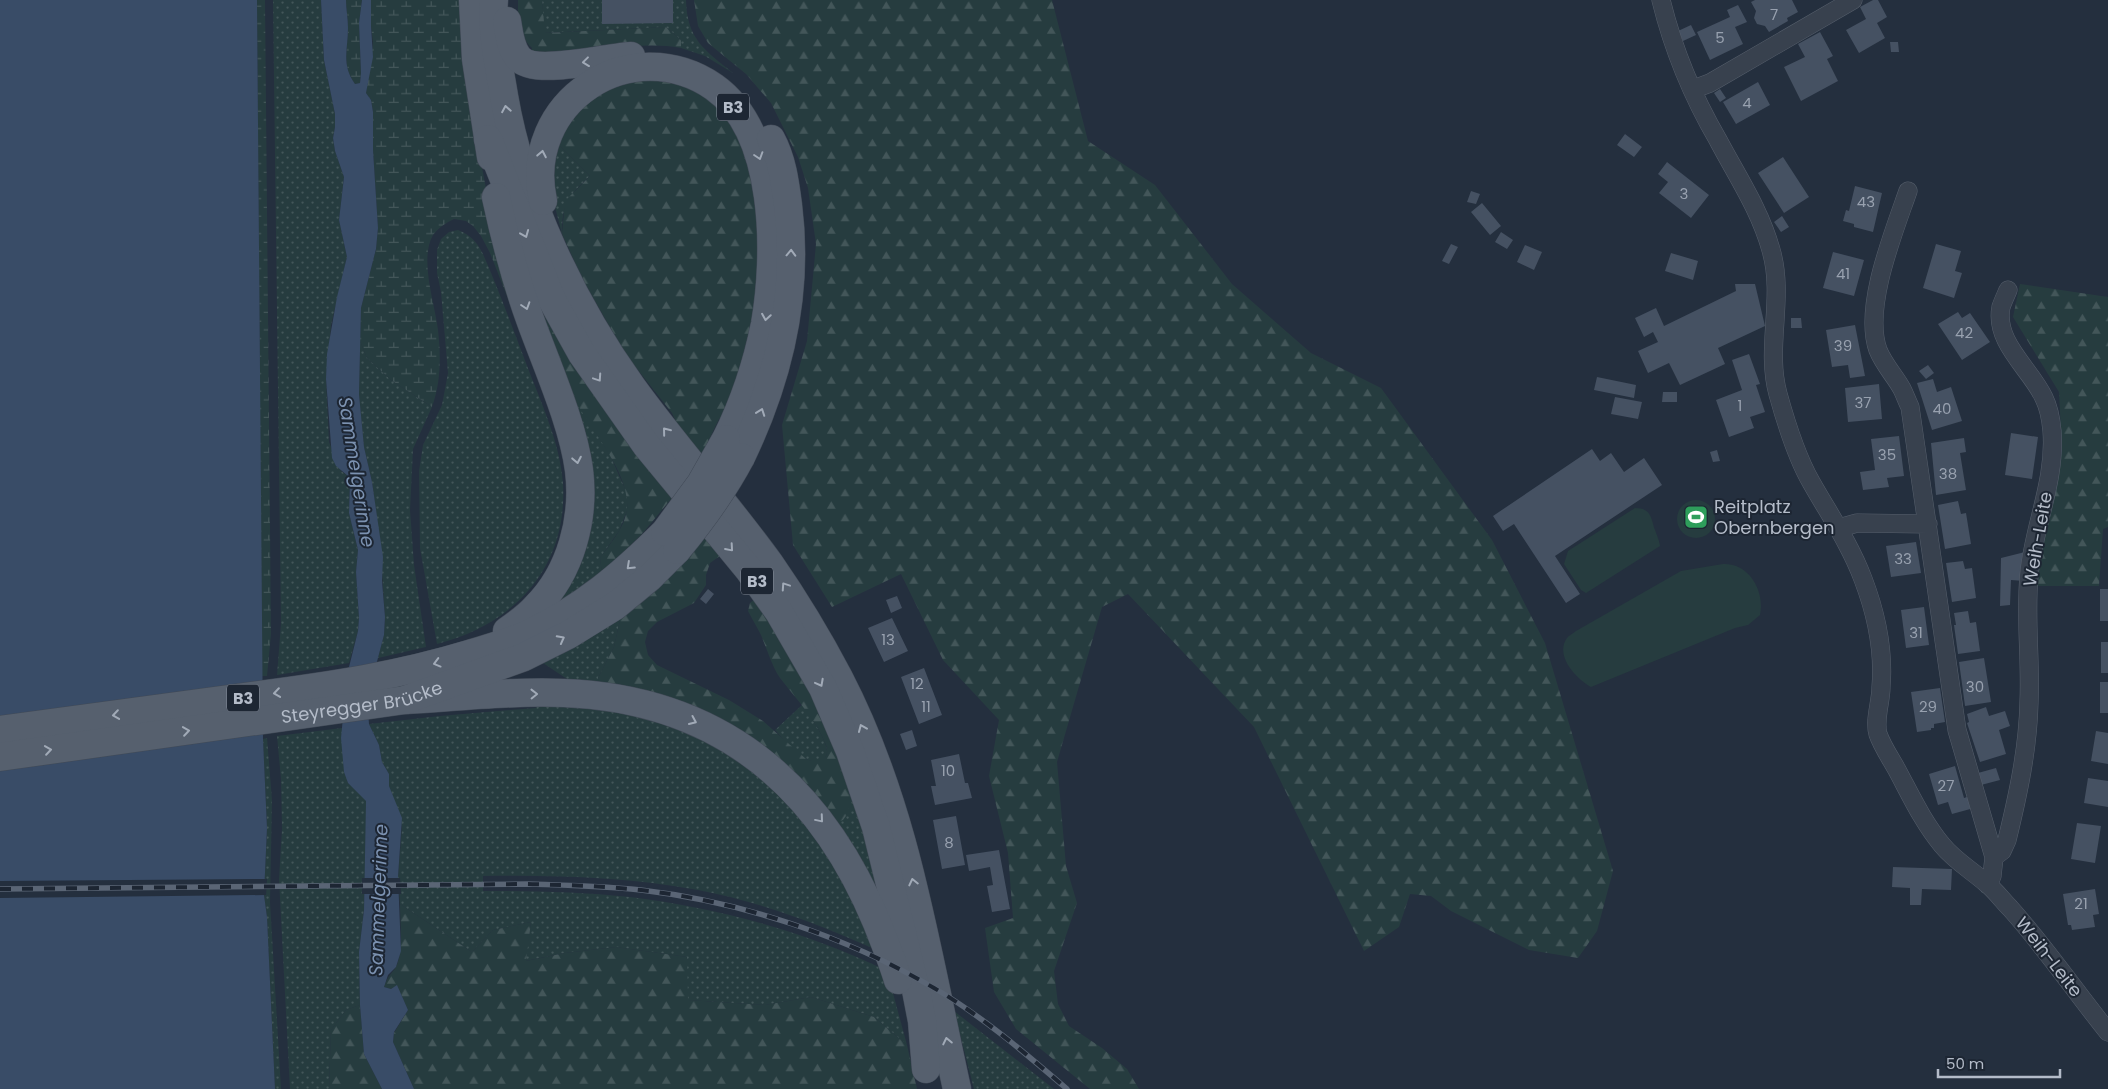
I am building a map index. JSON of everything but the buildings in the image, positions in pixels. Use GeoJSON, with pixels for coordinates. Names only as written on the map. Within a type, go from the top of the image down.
{"type":"FeatureCollection","features":[{"type":"Feature","properties":{"kind":"main road","name":"B3"},"geometry":{"type":"LineString","coordinates":[[472,0],[476,59],[488,139],[552,300],[582,354],[646,445],[749,570],[779,612],[823,688],[850,751],[876,827],[916,990],[922,1021],[928,1079]]}},
{"type":"Feature","properties":{"kind":"main road","name":"B3"},"geometry":{"type":"LineString","coordinates":[[494,0],[496,45],[513,141],[530,196],[574,292],[603,344],[660,424],[768,562],[795,602],[848,696],[879,770],[905,848],[927,940],[957,1089]]}},
{"type":"Feature","properties":{"kind":"main road","name":"B3"},"geometry":{"type":"LineString","coordinates":[[505,0],[512,48],[519,59],[524,62],[540,66],[626,56],[654,55],[688,60],[724,78],[741,94],[756,112],[775,146],[783,174],[790,226],[791,253],[788,309],[772,379],[755,429],[734,448]]}},
{"type":"Feature","properties":{"kind":"main road","name":"B3"},"geometry":{"type":"LineString","coordinates":[[484,672],[546,647],[591,622],[633,591],[671,541],[701,521],[715,500],[734,448],[743,401],[759,349],[768,300],[771,250],[770,220],[762,168],[748,126],[726,98],[714,87],[701,79],[669,68],[635,68],[605,77],[593,83],[572,98],[548,132],[540,168],[542,198],[556,253]]}},
{"type":"Feature","properties":{"kind":"main road"},"geometry":{"type":"LineString","coordinates":[[484,672],[556,582],[564,568],[574,538],[580,488],[579,470],[572,436],[520,289],[502,226],[495,196],[488,139]]}},
{"type":"Feature","properties":{"kind":"main road","name":"B3"},"geometry":{"type":"LineString","coordinates":[[484,672],[563,693],[638,703],[664,710],[709,728],[732,741],[773,770],[827,828],[860,884],[897,975],[928,1079]]}},
{"type":"Feature","properties":{"kind":"main road","name":"Steyregger Brücke"},"geometry":{"type":"LineString","coordinates":[[0,757],[405,700],[484,672]]}},
{"type":"Feature","properties":{"kind":"main road","name":"Steyregger Brücke"},"geometry":{"type":"LineString","coordinates":[[0,730],[397,674],[484,672]]}},
{"type":"Feature","properties":{"kind":"street"},"geometry":{"type":"LineString","coordinates":[[1661,0],[1680,61],[1716,138],[1754,205],[1771,247],[1777,278],[1778,299],[1774,349],[1777,391],[1783,413],[1809,480],[1839,528],[1857,523],[1877,522],[1928,524]]}},
{"type":"Feature","properties":{"kind":"street"},"geometry":{"type":"LineString","coordinates":[[1694,89],[1710,83],[1854,0]]}},
{"type":"Feature","properties":{"kind":"street","name":"Weih-Leite"},"geometry":{"type":"LineString","coordinates":[[1908,192],[1893,235],[1874,307],[1873,330],[1879,351],[1889,371],[1902,388],[1910,407],[1957,730],[1994,857],[1992,876],[1988,885]]}},
{"type":"Feature","properties":{"kind":"street","name":"Weih-Leite"},"geometry":{"type":"LineString","coordinates":[[1994,857],[2002,851],[2006,840],[2017,798],[2025,754],[2030,702],[2027,608],[2029,576],[2052,464],[2052,431],[2049,411],[2044,397],[2015,355],[2005,336],[2001,316],[2002,306],[2008,290]]}},
{"type":"Feature","properties":{"kind":"street","name":"Weih-Leite"},"geometry":{"type":"LineString","coordinates":[[1839,528],[1858,566],[1869,594],[1878,629],[1882,686],[1878,734],[1911,799],[1944,848],[1988,885],[2013,912],[2108,1032]]}},
{"type":"Feature","properties":{"kind":"green space"},"geometry":{"type":"Polygon","coordinates":[[[257,0],[265,0],[271,634],[267,676],[262,676],[257,0]]]}},
{"type":"Feature","properties":{"kind":"green space"},"geometry":{"type":"Polygon","coordinates":[[[273,0],[321,0],[324,60],[335,114],[333,138],[335,151],[344,177],[339,220],[347,257],[331,325],[326,379],[329,442],[341,471],[348,476],[350,482],[349,513],[358,550],[356,572],[359,618],[358,631],[349,663],[277,675],[281,624],[273,0]]]}},
{"type":"Feature","properties":{"kind":"green space"},"geometry":{"type":"Polygon","coordinates":[[[346,0],[362,0],[359,23],[361,73],[360,83],[355,84],[348,70],[346,57],[348,27],[346,0]]]}},
{"type":"Feature","properties":{"kind":"green space"},"geometry":{"type":"Polygon","coordinates":[[[371,0],[462,0],[477,141],[490,210],[520,329],[490,253],[481,236],[466,221],[454,219],[443,226],[433,235],[427,256],[429,282],[440,349],[439,379],[432,407],[391,380],[367,358],[360,341],[361,308],[376,249],[378,228],[373,150],[373,112],[371,100],[366,93],[373,43],[371,0]]]}},
{"type":"Feature","properties":{"kind":"green space"},"geometry":{"type":"Polygon","coordinates":[[[518,0],[542,0],[545,33],[666,27],[681,40],[681,48],[643,46],[568,53],[531,51],[532,48],[523,37],[519,26],[518,0]]]}},
{"type":"Feature","properties":{"kind":"green space"},"geometry":{"type":"Polygon","coordinates":[[[542,0],[686,0],[690,25],[699,43],[733,73],[705,56],[681,48],[681,40],[666,27],[544,33],[542,0]]]}},
{"type":"Feature","properties":{"kind":"green space"},"geometry":{"type":"Polygon","coordinates":[[[694,0],[1052,0],[1088,141],[1155,185],[1232,284],[1311,353],[1381,388],[1492,540],[1545,643],[1613,871],[1597,931],[1578,958],[1529,950],[1451,911],[1431,896],[1410,894],[1399,927],[1364,951],[1254,727],[1128,594],[1102,607],[1057,762],[1066,866],[1077,903],[1054,971],[1058,1004],[1069,1026],[1102,1048],[1127,1069],[1139,1089],[1090,1089],[1016,1029],[994,992],[985,928],[1013,918],[1008,853],[989,776],[999,720],[943,660],[901,574],[832,607],[793,545],[782,425],[807,341],[816,244],[808,188],[798,157],[771,103],[746,74],[708,43],[698,26],[694,0]]]}},
{"type":"Feature","properties":{"kind":"green space"},"geometry":{"type":"Polygon","coordinates":[[[637,75],[695,86],[739,126],[760,210],[758,312],[730,409],[719,419],[702,454],[678,426],[672,413],[626,355],[584,282],[562,234],[565,201],[590,176],[556,142],[585,98],[637,75]]]}},
{"type":"Feature","properties":{"kind":"green space"},"geometry":{"type":"Polygon","coordinates":[[[556,142],[590,176],[576,189],[568,201],[563,215],[562,234],[553,199],[551,182],[556,142]]]}},
{"type":"Feature","properties":{"kind":"green space"},"geometry":{"type":"Polygon","coordinates":[[[458,230],[473,239],[483,254],[545,412],[555,440],[561,468],[563,483],[562,513],[556,541],[546,566],[531,588],[512,606],[490,622],[465,635],[437,644],[420,548],[419,471],[423,445],[442,405],[448,373],[441,292],[437,273],[437,250],[441,239],[449,232],[458,230]]]}},
{"type":"Feature","properties":{"kind":"green space"},"geometry":{"type":"Polygon","coordinates":[[[532,282],[557,329],[557,361],[576,401],[610,455],[627,493],[627,511],[619,531],[600,558],[602,573],[556,604],[578,543],[532,282]]]}},
{"type":"Feature","properties":{"kind":"green space"},"geometry":{"type":"Polygon","coordinates":[[[2020,284],[2108,297],[2108,527],[2103,529],[2099,586],[2034,586],[2038,558],[2062,451],[2059,392],[2013,317],[2020,284]]]}},
{"type":"Feature","properties":{"kind":"green space"},"geometry":{"type":"Polygon","coordinates":[[[557,329],[676,493],[642,534],[602,573],[600,558],[624,521],[627,508],[626,495],[616,467],[567,384],[547,333],[557,329]]]}},
{"type":"Feature","properties":{"kind":"green space"},"geometry":{"type":"Polygon","coordinates":[[[360,341],[367,358],[391,380],[432,407],[413,449],[410,510],[414,565],[426,647],[378,658],[384,635],[385,617],[380,541],[362,429],[359,394],[360,341]]]}},
{"type":"Feature","properties":{"kind":"green space","name":"Reitplatz Obernbergen"},"geometry":{"type":"Polygon","coordinates":[[[1696,500],[1710,505],[1715,519],[1710,533],[1696,538],[1682,533],[1677,519],[1682,505],[1696,500]]]}},
{"type":"Feature","properties":{"kind":"green space"},"geometry":{"type":"Polygon","coordinates":[[[1635,508],[1641,508],[1650,515],[1660,546],[1586,593],[1581,590],[1564,564],[1568,551],[1635,508]]]}},
{"type":"Feature","properties":{"kind":"green space"},"geometry":{"type":"Polygon","coordinates":[[[706,537],[723,554],[710,563],[706,575],[706,585],[694,603],[657,622],[648,631],[645,642],[648,655],[657,665],[729,700],[763,721],[806,759],[822,760],[827,754],[827,750],[822,736],[811,718],[777,673],[761,635],[748,611],[750,603],[757,597],[828,727],[851,796],[848,813],[843,820],[833,824],[795,778],[599,686],[598,678],[614,647],[621,616],[676,570],[706,537]]]}},
{"type":"Feature","properties":{"kind":"green space"},"geometry":{"type":"Polygon","coordinates":[[[1723,564],[1741,568],[1754,580],[1758,588],[1761,606],[1760,615],[1748,625],[1735,628],[1591,687],[1580,679],[1569,666],[1563,652],[1564,645],[1568,637],[1576,631],[1681,571],[1723,564]]]}},
{"type":"Feature","properties":{"kind":"green space"},"geometry":{"type":"Polygon","coordinates":[[[621,616],[614,647],[598,678],[599,685],[570,681],[543,663],[621,616]]]}},
{"type":"Feature","properties":{"kind":"green space"},"geometry":{"type":"Polygon","coordinates":[[[546,703],[620,707],[728,747],[815,825],[881,952],[814,924],[768,908],[698,890],[645,882],[591,878],[483,876],[483,891],[630,897],[729,915],[794,933],[857,957],[887,971],[907,1045],[874,1017],[811,997],[765,1005],[687,1000],[687,957],[616,947],[565,953],[525,961],[531,922],[493,930],[472,952],[400,904],[398,877],[402,827],[389,786],[389,774],[382,762],[379,745],[369,724],[535,708],[546,703]]]}},
{"type":"Feature","properties":{"kind":"green space"},"geometry":{"type":"Polygon","coordinates":[[[803,704],[827,747],[826,755],[821,761],[809,760],[796,752],[775,730],[803,704]]]}},
{"type":"Feature","properties":{"kind":"green space"},"geometry":{"type":"Polygon","coordinates":[[[342,728],[343,756],[348,783],[367,801],[364,910],[359,952],[360,1005],[346,1010],[331,1030],[329,1089],[290,1089],[279,879],[282,829],[281,779],[277,736],[342,728]]]}},
{"type":"Feature","properties":{"kind":"green space"},"geometry":{"type":"Polygon","coordinates":[[[267,738],[272,800],[270,902],[281,1089],[275,1089],[267,917],[264,895],[267,828],[263,739],[267,738]]]}},
{"type":"Feature","properties":{"kind":"green space"},"geometry":{"type":"Polygon","coordinates":[[[849,773],[899,950],[833,824],[849,773]]]}},
{"type":"Feature","properties":{"kind":"green space"},"geometry":{"type":"Polygon","coordinates":[[[400,904],[472,952],[493,930],[531,922],[526,961],[565,953],[616,947],[687,957],[688,1000],[765,1005],[811,997],[874,1017],[907,1045],[917,1089],[414,1089],[393,1042],[394,1033],[408,1010],[397,986],[391,989],[384,987],[396,967],[400,953],[400,904]]]}},
{"type":"Feature","properties":{"kind":"green space"},"geometry":{"type":"Polygon","coordinates":[[[360,1005],[364,1054],[382,1089],[329,1089],[331,1030],[346,1010],[360,1005]]]}},
{"type":"Feature","properties":{"kind":"green space"},"geometry":{"type":"Polygon","coordinates":[[[954,1011],[1054,1089],[974,1089],[954,1011]]]}},
{"type":"Feature","properties":{"kind":"water"},"geometry":{"type":"Polygon","coordinates":[[[0,0],[257,0],[263,739],[267,828],[264,895],[267,917],[275,1089],[0,1089],[0,0]]]}},
{"type":"Feature","properties":{"kind":"water","name":"Sammelgerinne"},"geometry":{"type":"Polygon","coordinates":[[[321,0],[346,0],[348,28],[346,57],[348,70],[355,84],[360,83],[361,73],[359,23],[362,0],[371,0],[373,57],[366,93],[371,100],[373,112],[373,150],[378,228],[376,249],[361,308],[359,394],[364,447],[372,482],[383,557],[382,581],[385,617],[384,635],[374,673],[368,711],[369,724],[379,745],[382,762],[389,774],[389,786],[402,818],[398,877],[401,951],[396,967],[388,975],[384,987],[391,989],[397,985],[408,1010],[394,1032],[393,1042],[414,1089],[382,1089],[364,1054],[360,1005],[359,952],[364,910],[366,801],[348,783],[344,772],[341,738],[347,675],[358,631],[356,572],[358,550],[349,513],[350,482],[348,476],[336,466],[332,458],[326,379],[327,354],[337,297],[347,257],[339,220],[344,177],[335,151],[333,138],[335,114],[324,60],[321,0]]]}},
{"type":"Feature","properties":{"kind":"pier"},"geometry":{"type":"Polygon","coordinates":[[[362,878],[400,878],[401,894],[362,894],[362,878]]]}},
{"type":"Feature","properties":{"kind":"pier"},"geometry":{"type":"Polygon","coordinates":[[[267,879],[266,895],[0,898],[0,881],[267,879]]]}},
{"type":"Feature","properties":{"kind":"railway"},"geometry":{"type":"LineString","coordinates":[[0,889],[527,884],[641,890],[717,903],[792,924],[829,937],[900,969],[952,999],[986,1023],[1067,1089]]}},
{"type":"Feature","properties":{"kind":"place","name":"Reitplatz Obernbergen"},"geometry":{"type":"Point","coordinates":[1696,517]}}]}
